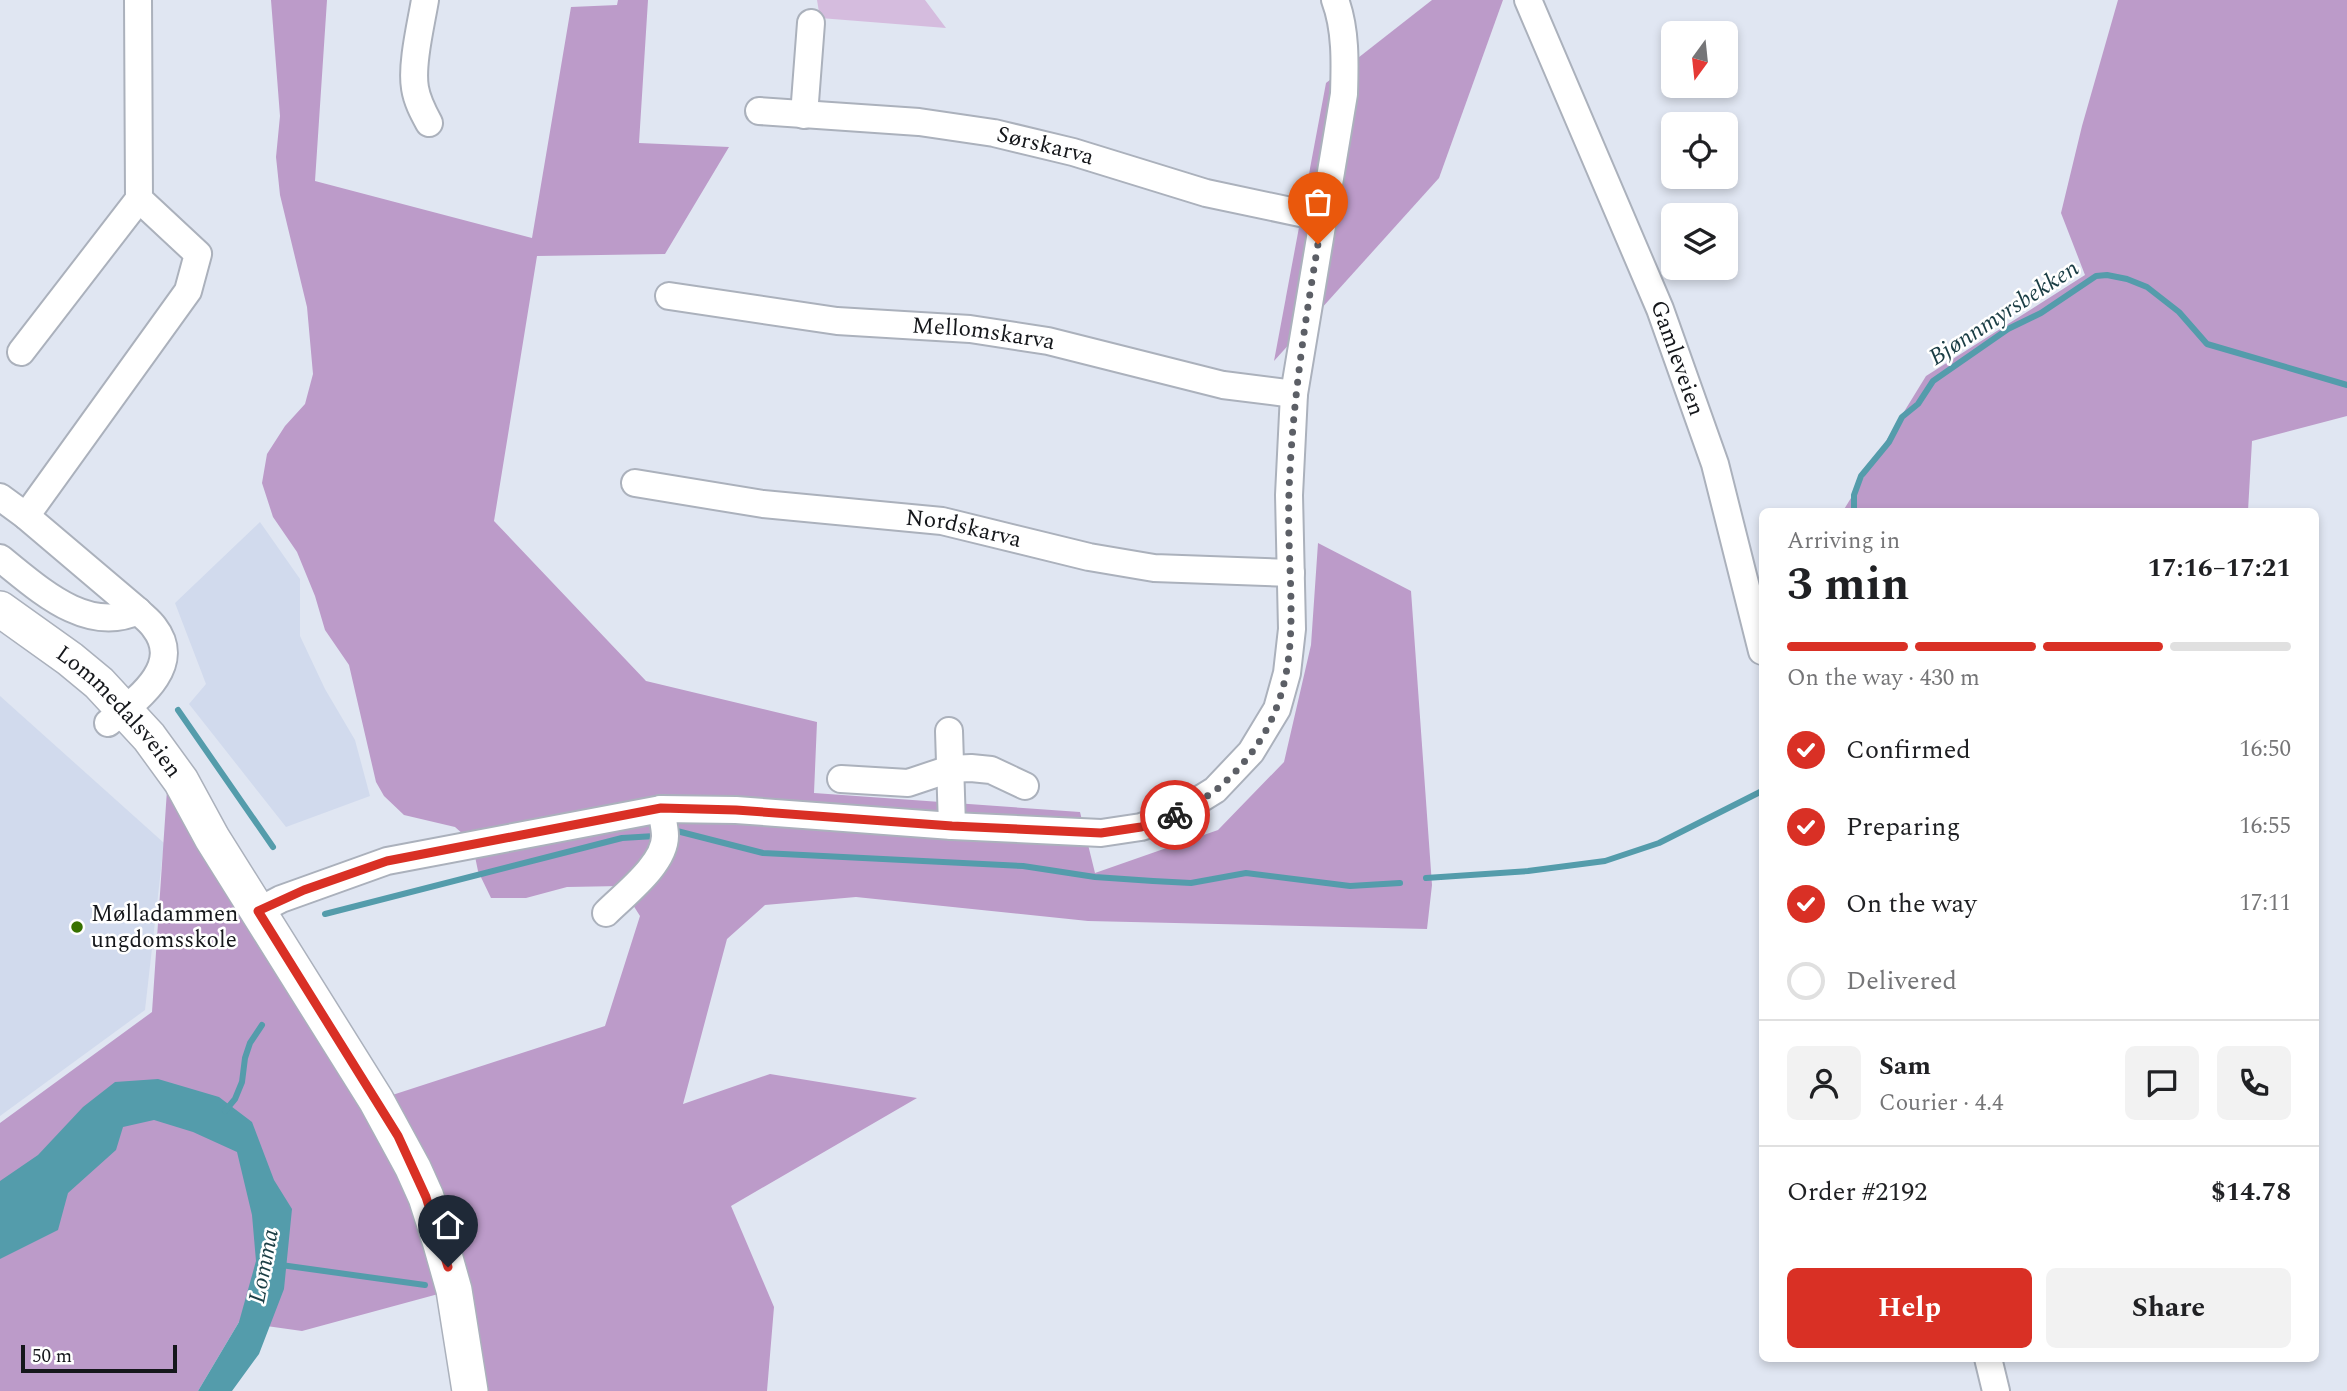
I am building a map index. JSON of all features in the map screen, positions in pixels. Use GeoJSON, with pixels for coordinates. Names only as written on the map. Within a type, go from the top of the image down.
{"type":"FeatureCollection","features":[{"type":"Feature","properties":{"kind":"main road","name":"Lommedalsveien"},"geometry":{"type":"LineString","coordinates":[[0,609],[99,683],[116,716],[212,838],[376,1100],[413,1168],[430,1209],[454,1290],[470,1391]]}},
{"type":"Feature","properties":{"kind":"main road","name":"Lommedalsveien"},"geometry":{"type":"LineString","coordinates":[[0,632],[69,687],[116,716]]}},
{"type":"Feature","properties":{"kind":"street"},"geometry":{"type":"LineString","coordinates":[[21,352],[139,199],[138,0]]}},
{"type":"Feature","properties":{"kind":"street"},"geometry":{"type":"LineString","coordinates":[[425,0],[414,85],[429,123]]}},
{"type":"Feature","properties":{"kind":"street"},"geometry":{"type":"LineString","coordinates":[[258,911],[304,890],[387,861],[661,808],[736,810],[952,826],[1101,833],[1141,827],[1173,816],[1215,790],[1251,752],[1277,709],[1287,673],[1292,629],[1289,495],[1294,394],[1343,94],[1345,61],[1335,0]]}},
{"type":"Feature","properties":{"kind":"street","name":"Gamleveien"},"geometry":{"type":"LineString","coordinates":[[1528,0],[1660,309],[1715,464],[1759,639]]}},
{"type":"Feature","properties":{"kind":"street"},"geometry":{"type":"LineString","coordinates":[[804,114],[811,23]]}},
{"type":"Feature","properties":{"kind":"street","name":"Sørskarva"},"geometry":{"type":"LineString","coordinates":[[758,111],[919,122],[994,133],[1073,152],[1206,193],[1324,218]]}},
{"type":"Feature","properties":{"kind":"street"},"geometry":{"type":"LineString","coordinates":[[26,516],[188,290],[198,254],[139,199]]}},
{"type":"Feature","properties":{"kind":"street","name":"Mellomskarva"},"geometry":{"type":"LineString","coordinates":[[669,296],[837,321],[983,331],[1048,341],[1223,385],[1294,394]]}},
{"type":"Feature","properties":{"kind":"street","name":"Nordskarva"},"geometry":{"type":"LineString","coordinates":[[635,483],[763,504],[942,521],[1089,557],[1154,568],[1291,573]]}},
{"type":"Feature","properties":{"kind":"street"},"geometry":{"type":"LineString","coordinates":[[0,497],[26,516],[155,627],[164,645],[163,663],[158,675],[148,688],[116,716]]}},
{"type":"Feature","properties":{"kind":"street"},"geometry":{"type":"LineString","coordinates":[[0,558],[52,600],[73,609],[104,618],[116,618],[138,611]]}},
{"type":"Feature","properties":{"kind":"street"},"geometry":{"type":"LineString","coordinates":[[948,731],[952,826]]}},
{"type":"Feature","properties":{"kind":"street"},"geometry":{"type":"LineString","coordinates":[[841,779],[908,783],[950,769],[991,770],[1026,786]]}},
{"type":"Feature","properties":{"kind":"street"},"geometry":{"type":"LineString","coordinates":[[606,913],[645,875],[663,849],[665,836],[661,808]]}},
{"type":"Feature","properties":{"kind":"street"},"geometry":{"type":"LineString","coordinates":[[1989,1362],[1996,1391]]}},
{"type":"Feature","properties":{"kind":"shaded area"},"geometry":{"type":"Polygon","coordinates":[[[271,0],[327,0],[315,181],[532,238],[571,7],[617,5],[618,0],[648,0],[639,143],[729,147],[665,254],[537,256],[494,521],[646,681],[817,722],[814,793],[1080,812],[1095,873],[1218,830],[1284,762],[1311,645],[1318,543],[1411,591],[1432,885],[1427,929],[1088,921],[856,897],[765,905],[727,939],[683,1104],[770,1074],[917,1098],[731,1206],[774,1307],[767,1391],[470,1391],[453,1290],[302,1331],[239,1322],[198,1391],[0,1391],[0,1123],[152,1012],[167,790],[377,1100],[605,1026],[640,916],[621,886],[567,887],[526,898],[491,898],[478,871],[472,842],[455,827],[404,815],[384,796],[376,782],[349,665],[325,630],[297,552],[273,517],[262,483],[267,454],[285,426],[305,404],[313,374],[307,307],[280,195],[276,157],[280,116],[271,0]]]}},
{"type":"Feature","properties":{"kind":"shaded area"},"geometry":{"type":"Polygon","coordinates":[[[817,0],[925,0],[946,28],[820,18],[817,0]]]}},
{"type":"Feature","properties":{"kind":"shaded area"},"geometry":{"type":"Polygon","coordinates":[[[1432,0],[1503,0],[1439,178],[1274,361],[1326,83],[1432,0]]]}},
{"type":"Feature","properties":{"kind":"shaded area"},"geometry":{"type":"Polygon","coordinates":[[[2118,0],[2347,0],[2347,416],[2252,441],[2248,508],[1845,508],[1926,376],[2085,275],[2061,213],[2082,126],[2118,0]]]}},
{"type":"Feature","properties":{"kind":"shaded area"},"geometry":{"type":"Polygon","coordinates":[[[260,522],[300,579],[300,636],[325,689],[355,740],[370,796],[286,827],[189,704],[206,684],[175,603],[260,522]]]}},
{"type":"Feature","properties":{"kind":"shaded area","name":"Mølladammen ungdomsskole"},"geometry":{"type":"Polygon","coordinates":[[[0,696],[164,843],[145,1010],[0,1116],[0,696]]]}},
{"type":"Feature","properties":{"kind":"water","name":"Lomma"},"geometry":{"type":"Polygon","coordinates":[[[158,1079],[219,1097],[252,1122],[274,1180],[292,1209],[284,1289],[259,1354],[232,1391],[198,1391],[239,1322],[256,1261],[252,1215],[237,1152],[193,1132],[154,1120],[123,1127],[116,1150],[68,1193],[58,1230],[0,1259],[0,1181],[38,1155],[83,1107],[115,1082],[158,1079]]]}},
{"type":"Feature","properties":{"kind":"waterway","name":"Bjønnmyrsbekken"},"geometry":{"type":"LineString","coordinates":[[1854,508],[1854,495],[1861,476],[1889,442],[1902,417],[1918,404],[1933,381],[2008,329],[2041,313],[2096,276],[2127,279],[2147,287],[2179,312],[2207,344],[2347,385]]}},
{"type":"Feature","properties":{"kind":"waterway"},"geometry":{"type":"LineString","coordinates":[[178,710],[273,847]]}},
{"type":"Feature","properties":{"kind":"waterway","name":"Bjønnmyrsbekken"},"geometry":{"type":"LineString","coordinates":[[1426,878],[1528,871],[1605,861],[1659,843],[1759,793]]}},
{"type":"Feature","properties":{"kind":"waterway","name":"Bjønnmyrsbekken"},"geometry":{"type":"LineString","coordinates":[[673,830],[763,853],[1023,866],[1095,877],[1191,883],[1246,873],[1350,886],[1400,883]]}},
{"type":"Feature","properties":{"kind":"waterway"},"geometry":{"type":"LineString","coordinates":[[325,914],[622,838],[655,836]]}},
{"type":"Feature","properties":{"kind":"waterway"},"geometry":{"type":"LineString","coordinates":[[225,1111],[235,1099],[242,1082],[250,1043],[262,1025]]}},
{"type":"Feature","properties":{"kind":"waterway","name":"Lomma"},"geometry":{"type":"LineString","coordinates":[[281,1265],[425,1285]]}},
{"type":"Feature","properties":{"kind":"way so far"},"geometry":{"type":"LineString","coordinates":[[1175,815],[1215,790],[1251,752],[1277,709],[1287,673],[1292,629],[1289,495],[1294,394],[1318,244]]}},
{"type":"Feature","properties":{"kind":"place","name":"Mølladammen ungdomsskole"},"geometry":{"type":"Point","coordinates":[77,927]}},
{"type":"Feature","properties":{"kind":"route"},"geometry":{"type":"LineString","coordinates":[[448,1267],[426,1197],[398,1136],[258,911],[304,890],[387,861],[661,808],[736,810],[952,826],[1101,833],[1141,827],[1175,815]]}}]}
